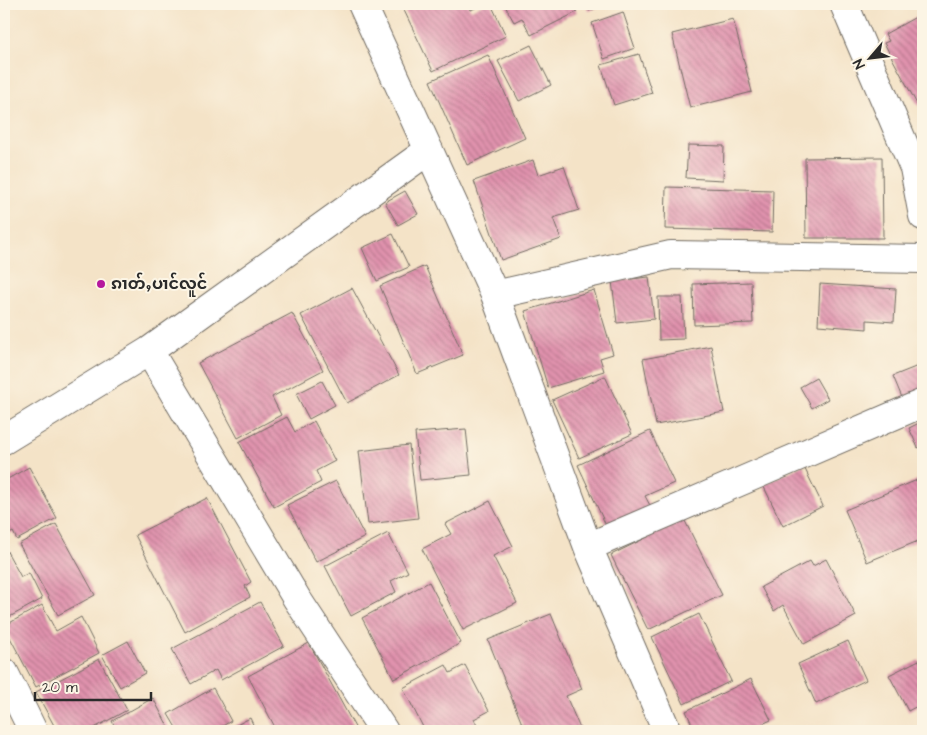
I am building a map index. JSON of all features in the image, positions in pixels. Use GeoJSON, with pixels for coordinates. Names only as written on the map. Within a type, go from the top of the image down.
{"type":"FeatureCollection","features":[{"type":"Feature","properties":{"kind":"street"},"geometry":{"type":"LineString","coordinates":[[362,4],[495,295],[588,547],[667,731]]}},
{"type":"Feature","properties":{"kind":"street"},"geometry":{"type":"LineString","coordinates":[[844,4],[914,168],[923,216]]}},
{"type":"Feature","properties":{"kind":"street"},"geometry":{"type":"LineString","coordinates":[[4,440],[149,351],[429,150]]}},
{"type":"Feature","properties":{"kind":"street"},"geometry":{"type":"LineString","coordinates":[[495,295],[671,255],[923,259]]}},
{"type":"Feature","properties":{"kind":"street"},"geometry":{"type":"LineString","coordinates":[[149,351],[296,599],[384,731]]}},
{"type":"Feature","properties":{"kind":"street"},"geometry":{"type":"LineString","coordinates":[[588,547],[923,403]]}},
{"type":"Feature","properties":{"kind":"street"},"geometry":{"type":"LineString","coordinates":[[4,672],[33,731]]}},
{"type":"Feature","properties":{"kind":"building"},"geometry":{"type":"Polygon","coordinates":[[[401,4],[468,4],[471,10],[483,4],[491,4],[506,36],[433,71],[401,4]]]}},
{"type":"Feature","properties":{"kind":"building"},"geometry":{"type":"Polygon","coordinates":[[[504,4],[573,4],[577,12],[531,35],[522,18],[514,22],[504,4]]]}},
{"type":"Feature","properties":{"kind":"building"},"geometry":{"type":"Polygon","coordinates":[[[585,4],[605,4],[589,11],[585,4]]]}},
{"type":"Feature","properties":{"kind":"building"},"geometry":{"type":"Polygon","coordinates":[[[623,12],[635,48],[604,59],[592,23],[623,12]]]}},
{"type":"Feature","properties":{"kind":"building"},"geometry":{"type":"Polygon","coordinates":[[[923,13],[923,104],[918,106],[884,43],[889,41],[885,34],[923,13]]]}},
{"type":"Feature","properties":{"kind":"building"},"geometry":{"type":"Polygon","coordinates":[[[733,19],[752,92],[690,108],[672,34],[733,19]]]}},
{"type":"Feature","properties":{"kind":"building"},"geometry":{"type":"Polygon","coordinates":[[[531,45],[551,85],[519,101],[498,61],[531,45]]]}},
{"type":"Feature","properties":{"kind":"building"},"geometry":{"type":"Polygon","coordinates":[[[639,54],[652,93],[614,105],[601,65],[639,54]]]}},
{"type":"Feature","properties":{"kind":"building"},"geometry":{"type":"Polygon","coordinates":[[[488,55],[525,138],[467,165],[430,81],[488,55]]]}},
{"type":"Feature","properties":{"kind":"building"},"geometry":{"type":"Polygon","coordinates":[[[688,145],[724,146],[723,180],[686,178],[688,145]]]}},
{"type":"Feature","properties":{"kind":"building"},"geometry":{"type":"Polygon","coordinates":[[[882,157],[883,238],[806,238],[805,158],[882,157]]]}},
{"type":"Feature","properties":{"kind":"building"},"geometry":{"type":"Polygon","coordinates":[[[533,160],[538,175],[564,166],[579,210],[553,218],[561,239],[501,260],[474,181],[533,160]]]}},
{"type":"Feature","properties":{"kind":"building"},"geometry":{"type":"Polygon","coordinates":[[[666,187],[773,190],[772,232],[665,229],[666,187]]]}},
{"type":"Feature","properties":{"kind":"building"},"geometry":{"type":"Polygon","coordinates":[[[405,191],[418,214],[398,225],[385,202],[405,191]]]}},
{"type":"Feature","properties":{"kind":"building"},"geometry":{"type":"Polygon","coordinates":[[[393,234],[409,267],[377,281],[362,248],[393,234]]]}},
{"type":"Feature","properties":{"kind":"building"},"geometry":{"type":"Polygon","coordinates":[[[425,266],[463,355],[417,374],[380,286],[425,266]]]}},
{"type":"Feature","properties":{"kind":"building"},"geometry":{"type":"Polygon","coordinates":[[[649,277],[654,319],[617,323],[612,281],[649,277]]]}},
{"type":"Feature","properties":{"kind":"building"},"geometry":{"type":"Polygon","coordinates":[[[751,282],[753,323],[694,325],[693,284],[751,282]]]}},
{"type":"Feature","properties":{"kind":"building"},"geometry":{"type":"Polygon","coordinates":[[[820,284],[896,289],[894,322],[867,320],[867,329],[818,325],[820,284]]]}},
{"type":"Feature","properties":{"kind":"building"},"geometry":{"type":"Polygon","coordinates":[[[352,288],[399,375],[347,403],[301,315],[352,288]]]}},
{"type":"Feature","properties":{"kind":"building"},"geometry":{"type":"Polygon","coordinates":[[[594,290],[613,354],[600,358],[604,371],[548,388],[525,311],[594,290]]]}},
{"type":"Feature","properties":{"kind":"building"},"geometry":{"type":"Polygon","coordinates":[[[658,297],[682,297],[684,339],[659,340],[658,297]]]}},
{"type":"Feature","properties":{"kind":"building"},"geometry":{"type":"Polygon","coordinates":[[[292,313],[323,370],[272,397],[281,415],[238,438],[198,363],[292,313]]]}},
{"type":"Feature","properties":{"kind":"building"},"geometry":{"type":"Polygon","coordinates":[[[711,346],[724,412],[656,425],[643,359],[711,346]]]}},
{"type":"Feature","properties":{"kind":"building"},"geometry":{"type":"Polygon","coordinates":[[[923,364],[923,392],[903,400],[893,376],[923,364]]]}},
{"type":"Feature","properties":{"kind":"building"},"geometry":{"type":"Polygon","coordinates":[[[605,376],[632,434],[579,458],[552,400],[605,376]]]}},
{"type":"Feature","properties":{"kind":"building"},"geometry":{"type":"Polygon","coordinates":[[[816,378],[828,399],[812,408],[800,387],[816,378]]]}},
{"type":"Feature","properties":{"kind":"building"},"geometry":{"type":"Polygon","coordinates":[[[322,381],[335,405],[309,419],[296,394],[322,381]]]}},
{"type":"Feature","properties":{"kind":"building"},"geometry":{"type":"Polygon","coordinates":[[[287,417],[295,432],[314,421],[335,461],[316,471],[321,482],[274,507],[239,442],[287,417]]]}},
{"type":"Feature","properties":{"kind":"building"},"geometry":{"type":"Polygon","coordinates":[[[923,421],[923,445],[918,448],[909,428],[923,421]]]}},
{"type":"Feature","properties":{"kind":"building"},"geometry":{"type":"Polygon","coordinates":[[[466,429],[471,475],[420,480],[415,433],[466,429]]]}},
{"type":"Feature","properties":{"kind":"building"},"geometry":{"type":"Polygon","coordinates":[[[650,431],[674,483],[645,496],[653,511],[609,532],[578,465],[650,431]]]}},
{"type":"Feature","properties":{"kind":"building"},"geometry":{"type":"Polygon","coordinates":[[[409,445],[418,518],[368,524],[359,451],[409,445]]]}},
{"type":"Feature","properties":{"kind":"building"},"geometry":{"type":"Polygon","coordinates":[[[803,465],[823,506],[783,526],[763,485],[803,465]]]}},
{"type":"Feature","properties":{"kind":"building"},"geometry":{"type":"Polygon","coordinates":[[[29,467],[57,518],[17,540],[13,532],[4,537],[4,481],[29,467]]]}},
{"type":"Feature","properties":{"kind":"building"},"geometry":{"type":"Polygon","coordinates":[[[922,478],[923,539],[867,562],[845,510],[922,478]]]}},
{"type":"Feature","properties":{"kind":"building"},"geometry":{"type":"Polygon","coordinates":[[[336,481],[365,537],[316,562],[287,505],[336,481]]]}},
{"type":"Feature","properties":{"kind":"building"},"geometry":{"type":"Polygon","coordinates":[[[207,498],[251,582],[245,586],[250,597],[185,632],[135,535],[207,498]]]}},
{"type":"Feature","properties":{"kind":"building"},"geometry":{"type":"Polygon","coordinates":[[[490,501],[513,546],[493,556],[517,603],[463,630],[422,549],[451,534],[445,524],[490,501]]]}},
{"type":"Feature","properties":{"kind":"building"},"geometry":{"type":"Polygon","coordinates":[[[684,519],[722,595],[648,630],[611,555],[684,519]]]}},
{"type":"Feature","properties":{"kind":"building"},"geometry":{"type":"Polygon","coordinates":[[[56,524],[95,595],[58,615],[19,544],[56,524]]]}},
{"type":"Feature","properties":{"kind":"building"},"geometry":{"type":"Polygon","coordinates":[[[388,533],[408,572],[391,581],[396,592],[351,616],[325,566],[388,533]]]}},
{"type":"Feature","properties":{"kind":"building"},"geometry":{"type":"Polygon","coordinates":[[[4,546],[21,577],[29,573],[42,599],[4,620],[4,546]]]}},
{"type":"Feature","properties":{"kind":"building"},"geometry":{"type":"Polygon","coordinates":[[[826,559],[856,616],[804,644],[783,605],[774,611],[761,587],[810,561],[813,566],[826,559]]]}},
{"type":"Feature","properties":{"kind":"building"},"geometry":{"type":"Polygon","coordinates":[[[429,582],[461,643],[394,679],[362,618],[429,582]]]}},
{"type":"Feature","properties":{"kind":"building"},"geometry":{"type":"Polygon","coordinates":[[[260,602],[284,646],[221,680],[216,670],[191,684],[172,649],[260,602]]]}},
{"type":"Feature","properties":{"kind":"building"},"geometry":{"type":"Polygon","coordinates":[[[42,605],[56,631],[81,617],[99,653],[36,687],[4,626],[42,605]]]}},
{"type":"Feature","properties":{"kind":"building"},"geometry":{"type":"Polygon","coordinates":[[[551,614],[582,689],[566,696],[581,731],[525,731],[488,640],[551,614]]]}},
{"type":"Feature","properties":{"kind":"building"},"geometry":{"type":"Polygon","coordinates":[[[699,614],[731,681],[684,704],[652,637],[699,614]]]}},
{"type":"Feature","properties":{"kind":"building"},"geometry":{"type":"Polygon","coordinates":[[[128,641],[145,673],[120,687],[102,655],[128,641]]]}},
{"type":"Feature","properties":{"kind":"building"},"geometry":{"type":"Polygon","coordinates":[[[848,641],[866,680],[816,704],[798,664],[848,641]]]}},
{"type":"Feature","properties":{"kind":"building"},"geometry":{"type":"Polygon","coordinates":[[[309,643],[357,731],[277,731],[248,676],[309,643]]]}},
{"type":"Feature","properties":{"kind":"building"},"geometry":{"type":"Polygon","coordinates":[[[99,659],[127,710],[89,731],[57,731],[36,692],[99,659]]]}},
{"type":"Feature","properties":{"kind":"building"},"geometry":{"type":"Polygon","coordinates":[[[919,660],[923,667],[923,703],[908,711],[889,675],[919,660]]]}},
{"type":"Feature","properties":{"kind":"building"},"geometry":{"type":"Polygon","coordinates":[[[446,665],[450,673],[465,665],[489,711],[474,719],[478,728],[472,731],[425,731],[403,688],[446,665]]]}},
{"type":"Feature","properties":{"kind":"building"},"geometry":{"type":"Polygon","coordinates":[[[751,679],[771,720],[747,731],[695,731],[686,711],[751,679]]]}},
{"type":"Feature","properties":{"kind":"building"},"geometry":{"type":"Polygon","coordinates":[[[213,688],[231,721],[214,731],[178,731],[168,714],[213,688]]]}},
{"type":"Feature","properties":{"kind":"building"},"geometry":{"type":"Polygon","coordinates":[[[153,698],[169,728],[162,731],[117,731],[112,721],[153,698]]]}},
{"type":"Feature","properties":{"kind":"building"},"geometry":{"type":"Polygon","coordinates":[[[250,718],[256,731],[225,731],[250,718]]]}},
{"type":"Feature","properties":{"kind":"place","name":"ၵၢတ်ႇပၢင်လူင်"},"geometry":{"type":"Point","coordinates":[101,284]}}]}
